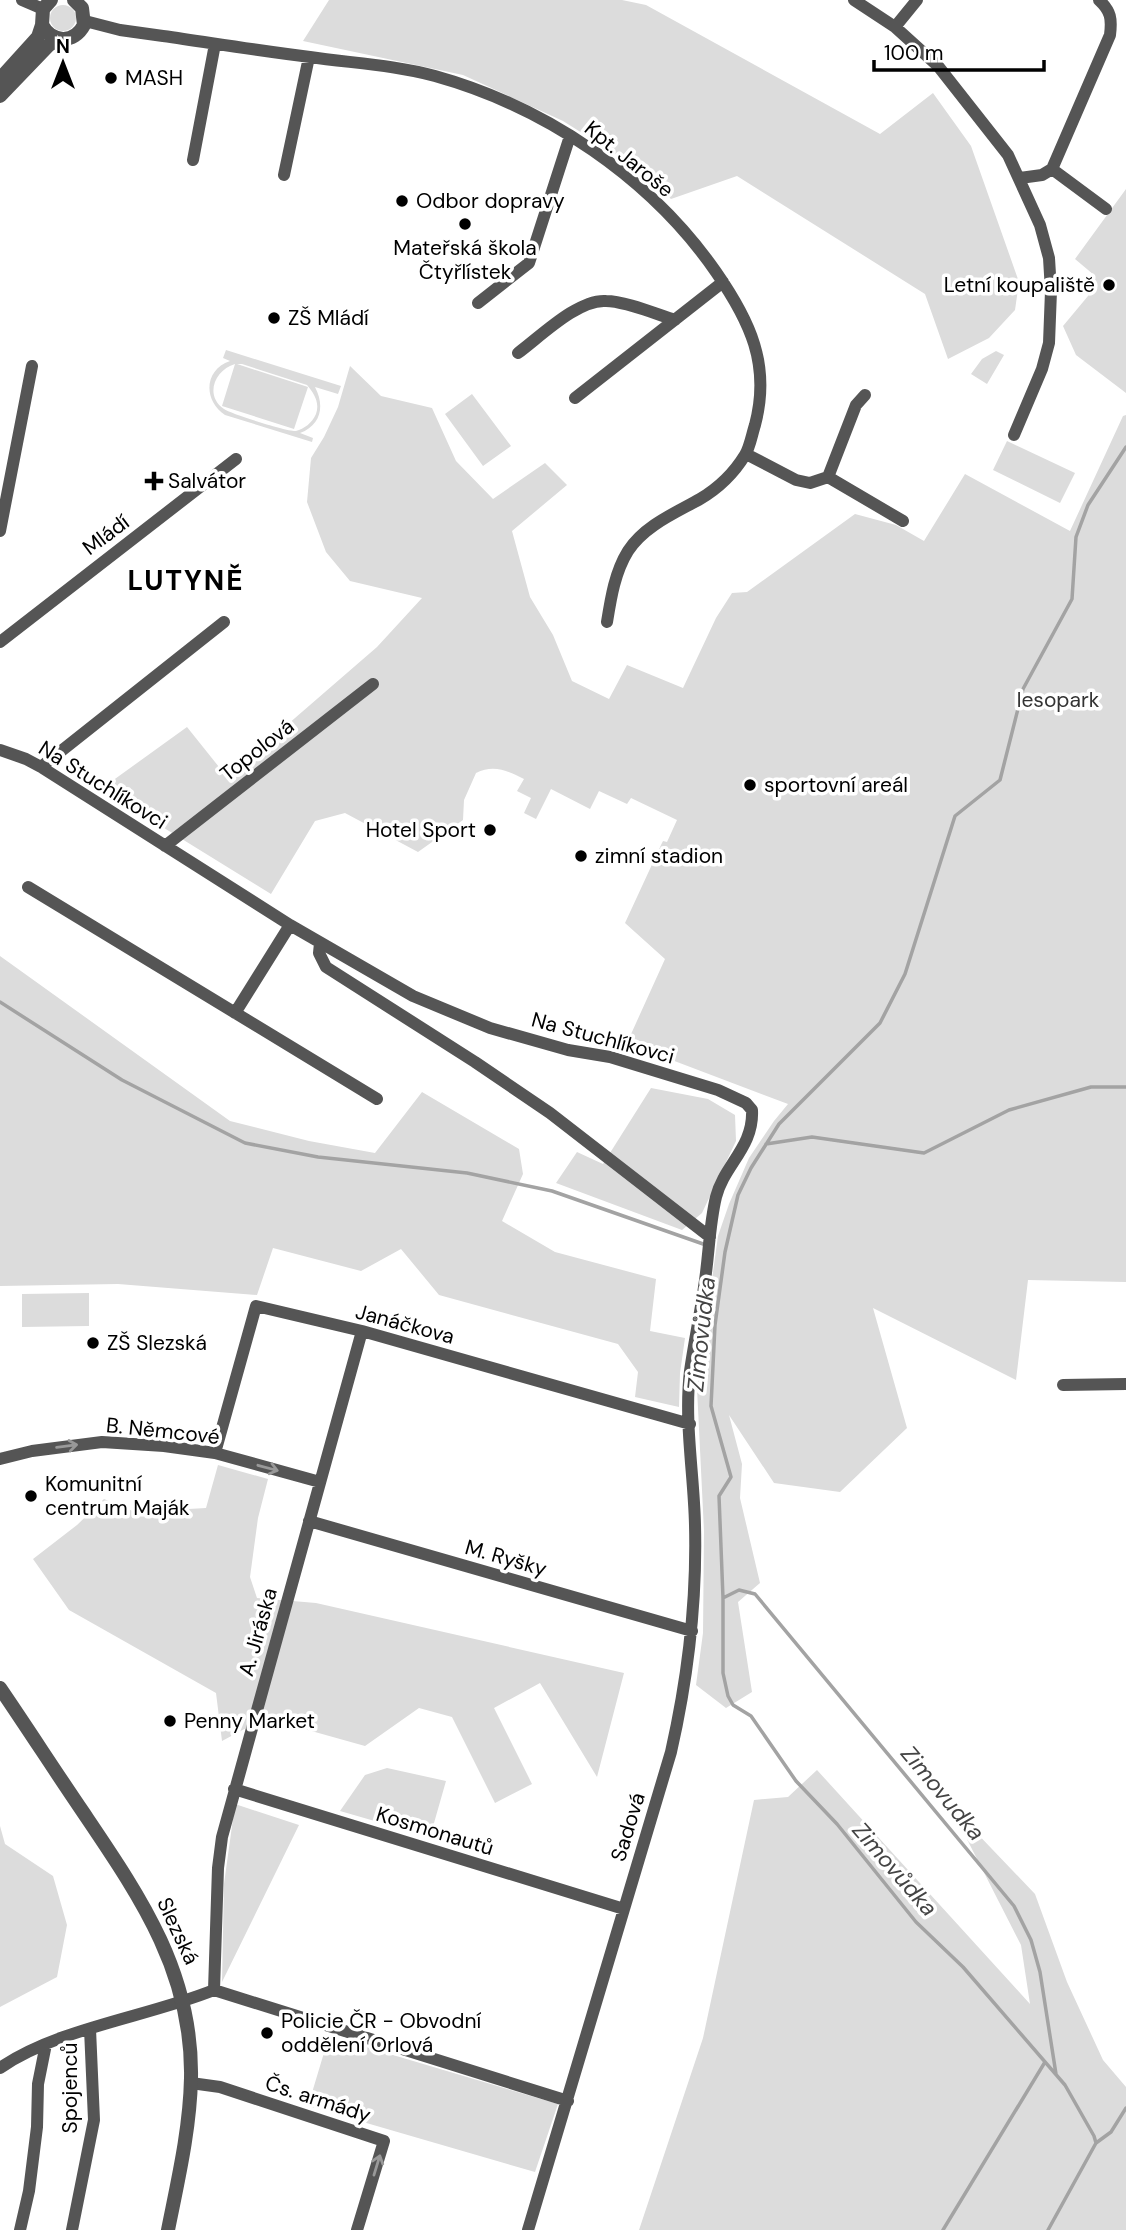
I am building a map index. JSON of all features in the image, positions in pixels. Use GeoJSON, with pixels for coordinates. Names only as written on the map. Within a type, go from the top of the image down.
{"type":"FeatureCollection","features":[{"type":"Feature","properties":{"kind":"street"},"geometry":{"type":"LineString","coordinates":[[0,79],[38,37],[42,25],[47,4],[22,0]]}},
{"type":"Feature","properties":{"kind":"street"},"geometry":{"type":"LineString","coordinates":[[854,0],[894,27],[938,66],[1008,155],[1040,225],[1049,258],[1051,323],[1045,360],[1014,435]]}},
{"type":"Feature","properties":{"kind":"street"},"geometry":{"type":"LineString","coordinates":[[894,27],[917,0]]}},
{"type":"Feature","properties":{"kind":"street"},"geometry":{"type":"LineString","coordinates":[[1020,178],[1042,175],[1052,169],[1110,35],[1112,20],[1109,10],[1099,0]]}},
{"type":"Feature","properties":{"kind":"street"},"geometry":{"type":"LineString","coordinates":[[0,96],[49,45],[59,39],[75,36],[82,30],[82,7]]}},
{"type":"Feature","properties":{"kind":"street","name":"Kpt. Jaroše"},"geometry":{"type":"LineString","coordinates":[[82,7],[120,30],[364,64],[437,77],[492,96],[534,116],[593,150],[648,193],[703,254],[723,282],[751,331],[761,381],[756,421],[746,454],[723,482],[646,532],[630,549],[619,566],[607,622]]}},
{"type":"Feature","properties":{"kind":"street"},"geometry":{"type":"LineString","coordinates":[[42,25],[47,33],[59,39]]}},
{"type":"Feature","properties":{"kind":"street"},"geometry":{"type":"LineString","coordinates":[[193,160],[215,44]]}},
{"type":"Feature","properties":{"kind":"street"},"geometry":{"type":"LineString","coordinates":[[284,175],[309,57]]}},
{"type":"Feature","properties":{"kind":"street"},"geometry":{"type":"LineString","coordinates":[[478,303],[529,263],[570,136]]}},
{"type":"Feature","properties":{"kind":"street"},"geometry":{"type":"LineString","coordinates":[[1052,169],[1106,209]]}},
{"type":"Feature","properties":{"kind":"street"},"geometry":{"type":"LineString","coordinates":[[575,398],[723,282]]}},
{"type":"Feature","properties":{"kind":"street"},"geometry":{"type":"LineString","coordinates":[[519,353],[574,311],[593,301],[608,300],[675,320]]}},
{"type":"Feature","properties":{"kind":"street"},"geometry":{"type":"LineString","coordinates":[[0,531],[32,366]]}},
{"type":"Feature","properties":{"kind":"street"},"geometry":{"type":"LineString","coordinates":[[828,477],[856,405],[865,395]]}},
{"type":"Feature","properties":{"kind":"street"},"geometry":{"type":"LineString","coordinates":[[746,454],[796,481],[810,483],[828,477],[903,521]]}},
{"type":"Feature","properties":{"kind":"street","name":"Mládí"},"geometry":{"type":"LineString","coordinates":[[0,642],[236,459]]}},
{"type":"Feature","properties":{"kind":"street"},"geometry":{"type":"LineString","coordinates":[[41,768],[224,622]]}},
{"type":"Feature","properties":{"kind":"street","name":"Topolová"},"geometry":{"type":"LineString","coordinates":[[165,846],[373,684]]}},
{"type":"Feature","properties":{"kind":"street","name":"Na Stuchlíkovci"},"geometry":{"type":"LineString","coordinates":[[0,750],[26,759],[290,925],[414,996],[489,1028],[610,1057],[718,1090],[746,1103],[752,1110],[751,1132],[717,1193],[690,1373],[690,1424]]}},
{"type":"Feature","properties":{"kind":"street"},"geometry":{"type":"LineString","coordinates":[[28,887],[377,1099]]}},
{"type":"Feature","properties":{"kind":"street"},"geometry":{"type":"LineString","coordinates":[[235,1013],[290,925]]}},
{"type":"Feature","properties":{"kind":"street"},"geometry":{"type":"LineString","coordinates":[[320,943],[320,953],[326,967],[550,1113],[710,1237]]}},
{"type":"Feature","properties":{"kind":"street","name":"Janáčkova"},"geometry":{"type":"LineString","coordinates":[[215,1453],[256,1306],[362,1331],[690,1424]]}},
{"type":"Feature","properties":{"kind":"street","name":"A. Jiráska"},"geometry":{"type":"LineString","coordinates":[[214,1990],[218,1868],[222,1838],[362,1331]]}},
{"type":"Feature","properties":{"kind":"street"},"geometry":{"type":"LineString","coordinates":[[1063,1385],[1126,1384]]}},
{"type":"Feature","properties":{"kind":"street","name":"Sadová"},"geometry":{"type":"LineString","coordinates":[[528,2230],[671,1752],[686,1679],[692,1632],[695,1526],[690,1424]]}},
{"type":"Feature","properties":{"kind":"street","name":"B. Němcové"},"geometry":{"type":"LineString","coordinates":[[0,1459],[32,1451],[102,1442],[164,1446],[215,1453],[320,1482]]}},
{"type":"Feature","properties":{"kind":"street","name":"M. Ryšky"},"geometry":{"type":"LineString","coordinates":[[310,1521],[692,1632]]}},
{"type":"Feature","properties":{"kind":"street","name":"Slezská"},"geometry":{"type":"LineString","coordinates":[[0,1688],[139,1898],[169,1957],[183,2002],[188,2030],[191,2083],[185,2147],[168,2230]]}},
{"type":"Feature","properties":{"kind":"street","name":"Kosmonautů"},"geometry":{"type":"LineString","coordinates":[[234,1789],[624,1909]]}},
{"type":"Feature","properties":{"kind":"street"},"geometry":{"type":"LineString","coordinates":[[0,2068],[21,2053],[214,1990],[568,2101]]}},
{"type":"Feature","properties":{"kind":"street","name":"Spojenců"},"geometry":{"type":"LineString","coordinates":[[72,2230],[94,2120],[90,2029]]}},
{"type":"Feature","properties":{"kind":"street"},"geometry":{"type":"LineString","coordinates":[[20,2230],[29,2191],[37,2127],[38,2084],[46,2044]]}},
{"type":"Feature","properties":{"kind":"street","name":"Čs. armády"},"geometry":{"type":"LineString","coordinates":[[191,2083],[220,2087],[384,2141],[357,2230]]}},
{"type":"Feature","properties":{"kind":"green space"},"geometry":{"type":"Polygon","coordinates":[[[329,0],[622,0],[646,5],[880,134],[933,93],[971,146],[1019,282],[1015,310],[989,338],[948,359],[925,294],[737,176],[671,199],[625,160],[563,121],[463,75],[303,41],[329,0]]]}},
{"type":"Feature","properties":{"kind":"green space"},"geometry":{"type":"Polygon","coordinates":[[[63,5],[72,9],[76,18],[72,27],[63,31],[54,27],[50,18],[54,9],[63,5]]]}},
{"type":"Feature","properties":{"kind":"green space","name":"Letní koupaliště"},"geometry":{"type":"Polygon","coordinates":[[[1126,189],[1126,393],[1076,355],[1063,326],[1088,296],[1094,275],[1075,259],[1126,189]]]}},
{"type":"Feature","properties":{"kind":"green space"},"geometry":{"type":"Polygon","coordinates":[[[226,350],[341,386],[338,394],[315,387],[320,401],[319,414],[313,425],[300,433],[313,438],[312,442],[225,415],[218,409],[210,394],[210,386],[215,371],[230,361],[223,358],[226,350]],[[235,364],[222,372],[214,384],[214,397],[224,409],[282,429],[296,431],[312,420],[316,414],[317,402],[307,385],[237,364],[308,387],[294,429],[222,406],[235,364]]]}},
{"type":"Feature","properties":{"kind":"green space"},"geometry":{"type":"Polygon","coordinates":[[[996,351],[1004,355],[987,384],[971,374],[982,359],[996,351]]]}},
{"type":"Feature","properties":{"kind":"green space","name":"lesopark"},"geometry":{"type":"Polygon","coordinates":[[[350,366],[381,396],[432,408],[456,461],[493,499],[545,463],[567,485],[512,531],[530,597],[553,635],[572,681],[609,699],[627,665],[683,688],[716,618],[732,593],[747,592],[855,514],[896,525],[924,541],[965,474],[1070,531],[1123,416],[1126,415],[1126,1282],[1028,1280],[1016,1380],[873,1308],[907,1428],[840,1492],[774,1483],[729,1415],[742,1464],[740,1498],[760,1583],[738,1602],[752,1692],[726,1708],[696,1685],[703,1633],[704,1531],[697,1388],[718,1236],[749,1158],[788,1104],[627,1043],[665,959],[625,923],[663,841],[667,842],[677,820],[631,798],[627,804],[599,791],[590,809],[551,789],[536,819],[524,813],[531,798],[517,791],[524,779],[507,771],[483,770],[476,773],[464,800],[463,820],[418,852],[345,813],[315,821],[271,894],[101,789],[187,727],[227,777],[377,647],[422,598],[350,581],[326,552],[307,502],[311,458],[338,407],[350,366]]]}},
{"type":"Feature","properties":{"kind":"green space"},"geometry":{"type":"Polygon","coordinates":[[[472,394],[511,446],[483,466],[445,414],[472,394]]]}},
{"type":"Feature","properties":{"kind":"green space"},"geometry":{"type":"Polygon","coordinates":[[[1007,441],[1075,473],[1060,503],[993,470],[1007,441]]]}},
{"type":"Feature","properties":{"kind":"green space"},"geometry":{"type":"Polygon","coordinates":[[[0,956],[230,1121],[309,1141],[375,1153],[422,1092],[519,1149],[523,1174],[502,1221],[555,1252],[656,1279],[650,1331],[685,1338],[679,1407],[635,1397],[638,1372],[618,1344],[439,1295],[401,1249],[361,1271],[273,1248],[257,1295],[118,1284],[0,1286],[0,956]]]}},
{"type":"Feature","properties":{"kind":"green space"},"geometry":{"type":"Polygon","coordinates":[[[651,1088],[708,1099],[735,1115],[736,1141],[702,1213],[682,1230],[556,1183],[577,1152],[603,1164],[651,1088]]]}},
{"type":"Feature","properties":{"kind":"green space"},"geometry":{"type":"Polygon","coordinates":[[[89,1293],[89,1326],[22,1327],[22,1294],[89,1293]]]}},
{"type":"Feature","properties":{"kind":"green space"},"geometry":{"type":"Polygon","coordinates":[[[218,1465],[268,1479],[258,1518],[250,1577],[257,1598],[316,1603],[624,1673],[597,1777],[540,1683],[494,1708],[532,1784],[495,1803],[452,1717],[419,1708],[365,1746],[265,1718],[222,1741],[216,1693],[69,1610],[33,1559],[77,1525],[104,1499],[135,1512],[206,1508],[218,1465]]]}},
{"type":"Feature","properties":{"kind":"green space"},"geometry":{"type":"Polygon","coordinates":[[[387,1768],[446,1781],[430,1837],[340,1811],[365,1775],[387,1768]]]}},
{"type":"Feature","properties":{"kind":"green space"},"geometry":{"type":"Polygon","coordinates":[[[817,1770],[1030,2004],[1021,1945],[949,1804],[1035,1894],[1067,1982],[1103,2060],[1126,2087],[1126,2230],[639,2230],[703,2038],[754,1800],[788,1797],[817,1770]]]}},
{"type":"Feature","properties":{"kind":"green space"},"geometry":{"type":"Polygon","coordinates":[[[235,1804],[299,1825],[222,1982],[224,1884],[235,1804]]]}},
{"type":"Feature","properties":{"kind":"green space"},"geometry":{"type":"Polygon","coordinates":[[[0,1826],[5,1844],[53,1876],[67,1925],[57,1977],[0,2007],[0,1826]]]}},
{"type":"Feature","properties":{"kind":"green space"},"geometry":{"type":"Polygon","coordinates":[[[329,2036],[558,2104],[535,2172],[308,2106],[329,2036]]]}},
{"type":"Feature","properties":{"kind":"waterway","name":"Zimovůdka"},"geometry":{"type":"LineString","coordinates":[[1048,2230],[1096,2143],[1065,2085],[963,1967],[916,1922],[837,1824],[796,1781],[751,1716],[733,1705],[728,1696],[723,1673],[719,1496],[731,1477],[711,1406],[715,1325],[725,1252],[738,1195],[751,1168],[779,1124],[880,1023],[905,974],[955,816],[1000,780],[1023,689],[1072,599],[1076,537],[1088,505],[1126,447]]}},
{"type":"Feature","properties":{"kind":"waterway"},"geometry":{"type":"LineString","coordinates":[[0,1002],[122,1080],[245,1143],[318,1157],[467,1173],[552,1191],[706,1245]]}},
{"type":"Feature","properties":{"kind":"waterway"},"geometry":{"type":"LineString","coordinates":[[766,1144],[812,1137],[924,1153],[1009,1110],[1091,1087],[1126,1087]]}},
{"type":"Feature","properties":{"kind":"waterway","name":"Zimovudka"},"geometry":{"type":"LineString","coordinates":[[723,1598],[739,1590],[755,1594],[1014,1906],[1031,1940],[1040,1972],[1056,2074]]}},
{"type":"Feature","properties":{"kind":"waterway"},"geometry":{"type":"LineString","coordinates":[[943,2230],[1045,2062]]}},
{"type":"Feature","properties":{"kind":"waterway"},"geometry":{"type":"LineString","coordinates":[[1096,2143],[1111,2132],[1126,2108]]}},
{"type":"Feature","properties":{"kind":"place","name":"MASH"},"geometry":{"type":"Point","coordinates":[111,78]}},
{"type":"Feature","properties":{"kind":"place","name":"Odbor dopravy"},"geometry":{"type":"Point","coordinates":[402,201]}},
{"type":"Feature","properties":{"kind":"place","name":"Mateřská škola Čtyřlístek"},"geometry":{"type":"Point","coordinates":[465,224]}},
{"type":"Feature","properties":{"kind":"place","name":"Letní koupaliště"},"geometry":{"type":"Point","coordinates":[1109,285]}},
{"type":"Feature","properties":{"kind":"place","name":"ZŠ Mládí"},"geometry":{"type":"Point","coordinates":[274,318]}},
{"type":"Feature","properties":{"kind":"place","name":"Salvátor"},"geometry":{"type":"Point","coordinates":[154,481]}},
{"type":"Feature","properties":{"kind":"place","name":"sportovní areál"},"geometry":{"type":"Point","coordinates":[750,785]}},
{"type":"Feature","properties":{"kind":"place","name":"Hotel Sport"},"geometry":{"type":"Point","coordinates":[490,830]}},
{"type":"Feature","properties":{"kind":"place","name":"zimní stadion"},"geometry":{"type":"Point","coordinates":[581,856]}},
{"type":"Feature","properties":{"kind":"place","name":"ZŠ Slezská"},"geometry":{"type":"Point","coordinates":[93,1343]}},
{"type":"Feature","properties":{"kind":"place","name":"Komunitní centrum Maják"},"geometry":{"type":"Point","coordinates":[31,1496]}},
{"type":"Feature","properties":{"kind":"place","name":"Penny Market"},"geometry":{"type":"Point","coordinates":[170,1721]}},
{"type":"Feature","properties":{"kind":"place","name":"Policie ČR - Obvodní oddělení Orlová"},"geometry":{"type":"Point","coordinates":[267,2033]}},
{"type":"Feature","properties":{"kind":"district","name":"LUTYNĚ"},"geometry":{"type":"Point","coordinates":[186,580]}}]}
